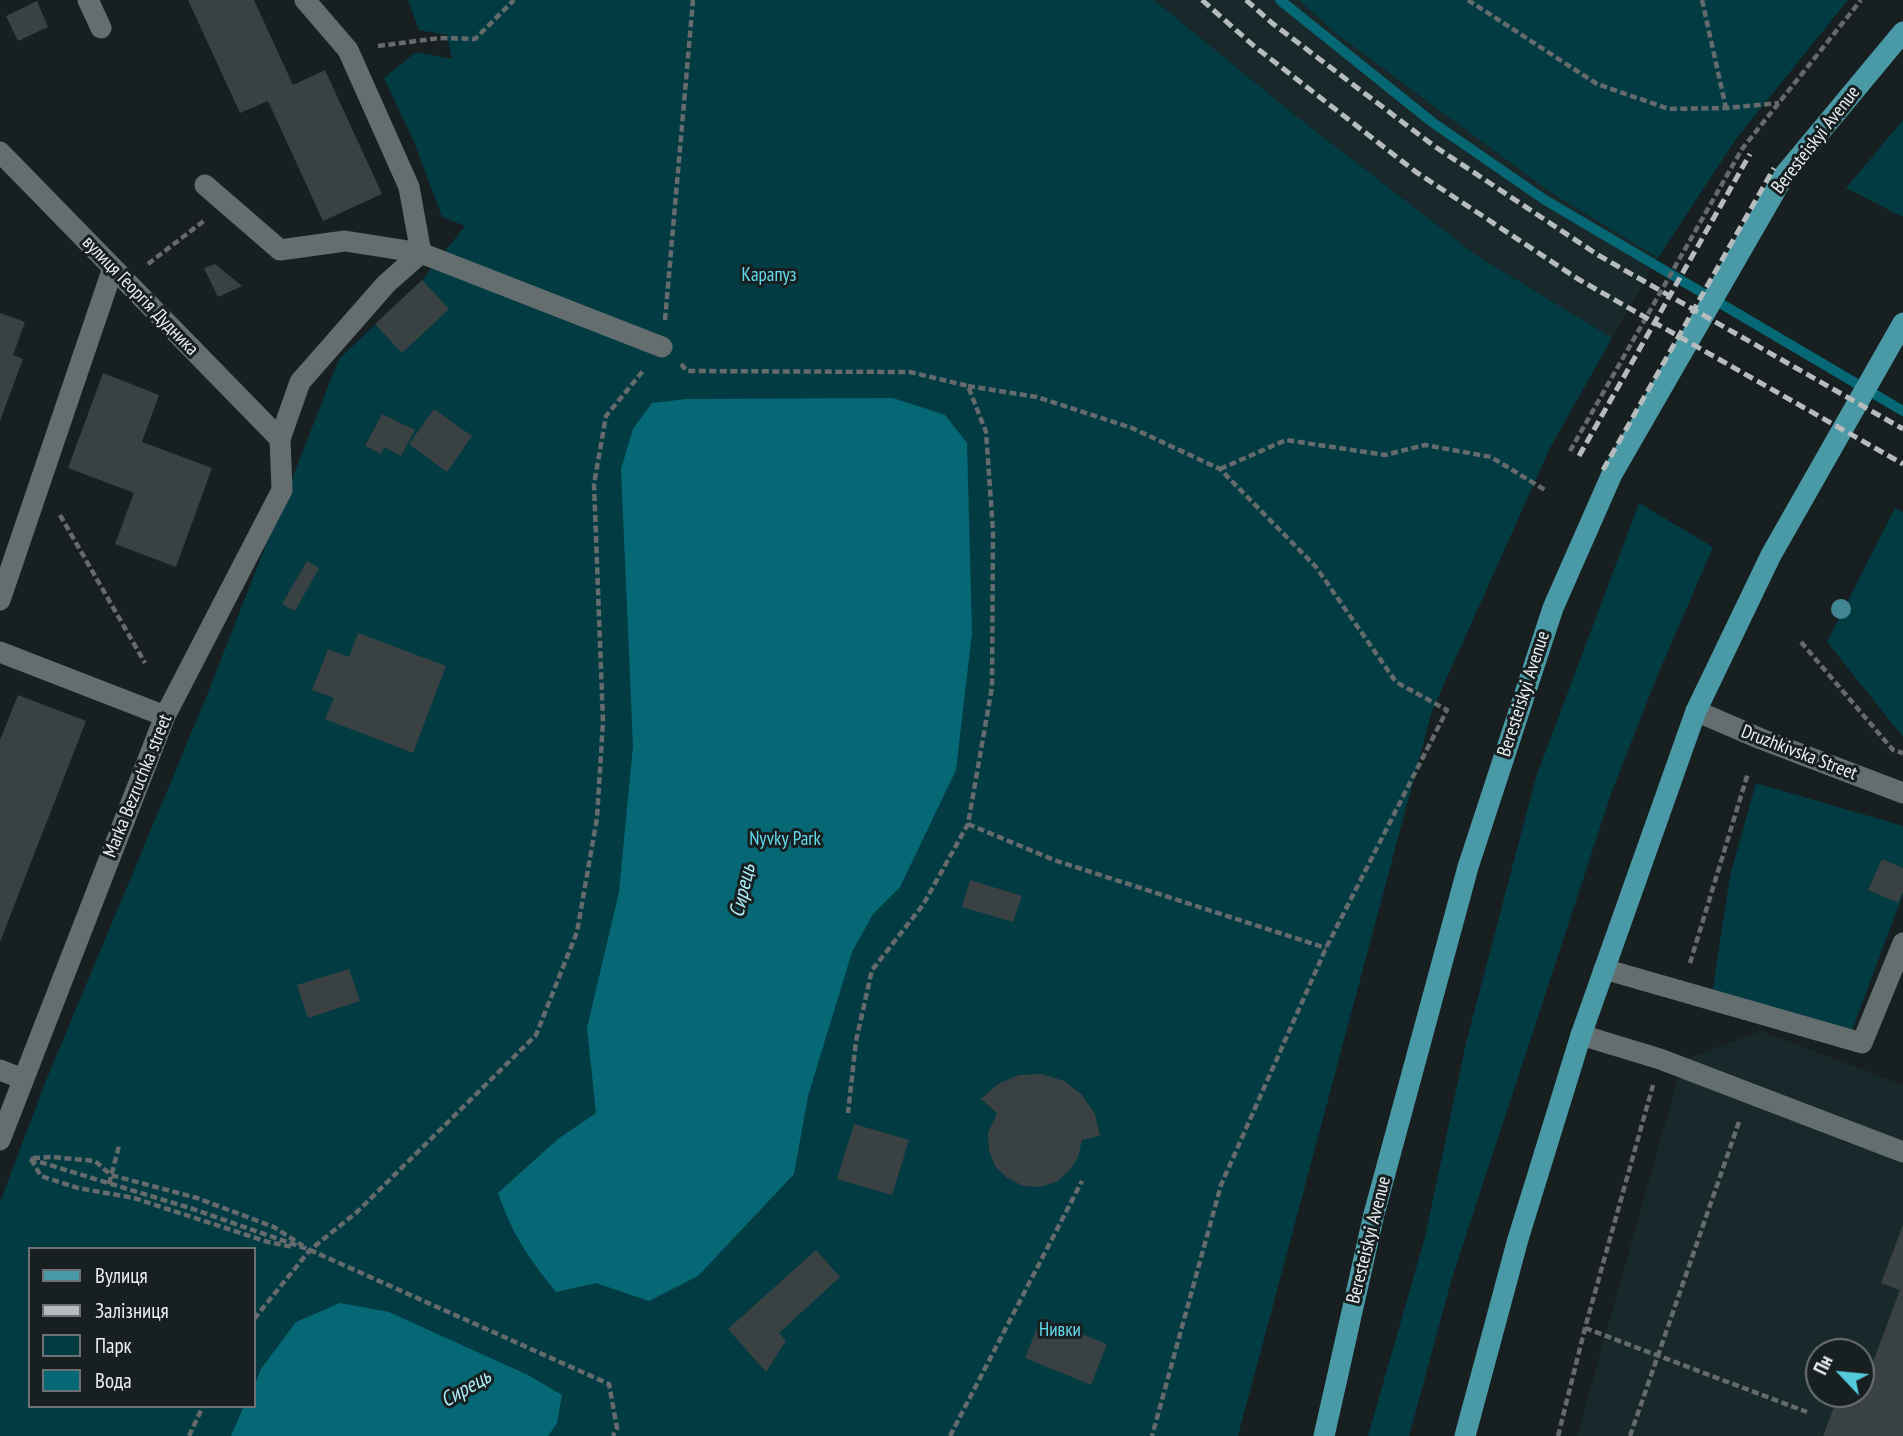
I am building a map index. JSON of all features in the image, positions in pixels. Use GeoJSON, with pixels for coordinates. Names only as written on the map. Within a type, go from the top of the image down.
{"type":"FeatureCollection","features":[{"type":"Feature","properties":{"kind":"main road","name":"Beresteiskyi Avenue"},"geometry":{"type":"LineString","coordinates":[[1324,1436],[1374,1213],[1468,867],[1553,608],[1612,474],[1785,174],[1903,32]]}},
{"type":"Feature","properties":{"kind":"main road"},"geometry":{"type":"LineString","coordinates":[[1465,1436],[1518,1239],[1581,1035],[1696,711],[1771,555],[1903,323]]}},
{"type":"Feature","properties":{"kind":"street"},"geometry":{"type":"LineString","coordinates":[[88,0],[101,28]]}},
{"type":"Feature","properties":{"kind":"street"},"geometry":{"type":"LineString","coordinates":[[305,0],[348,50],[409,187],[421,253]]}},
{"type":"Feature","properties":{"kind":"street","name":"вулиця Георгія Дудника"},"geometry":{"type":"LineString","coordinates":[[0,152],[280,439]]}},
{"type":"Feature","properties":{"kind":"street"},"geometry":{"type":"LineString","coordinates":[[205,185],[280,250],[345,241],[421,253],[662,347]]}},
{"type":"Feature","properties":{"kind":"street"},"geometry":{"type":"LineString","coordinates":[[280,439],[300,382],[386,284],[421,253]]}},
{"type":"Feature","properties":{"kind":"street"},"geometry":{"type":"LineString","coordinates":[[0,600],[113,268]]}},
{"type":"Feature","properties":{"kind":"street","name":"Marka Bezruchka street"},"geometry":{"type":"LineString","coordinates":[[0,1140],[165,716],[282,490],[280,439]]}},
{"type":"Feature","properties":{"kind":"street"},"geometry":{"type":"LineString","coordinates":[[0,652],[165,716]]}},
{"type":"Feature","properties":{"kind":"street","name":"Druzhkivska Street"},"geometry":{"type":"LineString","coordinates":[[1696,711],[1903,793]]}},
{"type":"Feature","properties":{"kind":"street"},"geometry":{"type":"LineString","coordinates":[[1604,969],[1681,993],[1862,1042],[1903,943]]}},
{"type":"Feature","properties":{"kind":"street"},"geometry":{"type":"LineString","coordinates":[[1581,1035],[1660,1059],[1749,1091],[1903,1152]]}},
{"type":"Feature","properties":{"kind":"street"},"geometry":{"type":"LineString","coordinates":[[0,1070],[23,1079]]}},
{"type":"Feature","properties":{"kind":"path"},"geometry":{"type":"LineString","coordinates":[[348,50],[440,38],[475,39],[514,0]]}},
{"type":"Feature","properties":{"kind":"path"},"geometry":{"type":"LineString","coordinates":[[256,1317],[310,1250],[357,1212],[536,1035],[577,932],[597,818],[603,722],[594,484],[606,416],[662,347],[673,249],[692,0]]}},
{"type":"Feature","properties":{"kind":"path"},"geometry":{"type":"LineString","coordinates":[[1468,0],[1597,85],[1669,109],[1780,103]]}},
{"type":"Feature","properties":{"kind":"path"},"geometry":{"type":"LineString","coordinates":[[1702,0],[1726,108]]}},
{"type":"Feature","properties":{"kind":"path"},"geometry":{"type":"LineString","coordinates":[[1570,451],[1742,149],[1861,0]]}},
{"type":"Feature","properties":{"kind":"path"},"geometry":{"type":"LineString","coordinates":[[145,267],[226,204]]}},
{"type":"Feature","properties":{"kind":"path"},"geometry":{"type":"LineString","coordinates":[[662,347],[687,370],[909,372],[968,386],[1037,397],[1132,428],[1220,469],[1316,567],[1396,682],[1447,710],[1326,948],[1221,1185],[1154,1435]]}},
{"type":"Feature","properties":{"kind":"path"},"geometry":{"type":"LineString","coordinates":[[848,1113],[856,1041],[872,970],[923,905],[968,824],[992,687],[993,531],[986,432],[968,386]]}},
{"type":"Feature","properties":{"kind":"path"},"geometry":{"type":"LineString","coordinates":[[1220,469],[1286,440],[1385,455],[1425,445],[1491,457],[1545,490]]}},
{"type":"Feature","properties":{"kind":"path"},"geometry":{"type":"LineString","coordinates":[[41,480],[145,663]]}},
{"type":"Feature","properties":{"kind":"path"},"geometry":{"type":"LineString","coordinates":[[1801,642],[1893,750],[1903,753]]}},
{"type":"Feature","properties":{"kind":"path"},"geometry":{"type":"LineString","coordinates":[[1681,993],[1748,773]]}},
{"type":"Feature","properties":{"kind":"path"},"geometry":{"type":"LineString","coordinates":[[968,824],[1054,860],[1326,948]]}},
{"type":"Feature","properties":{"kind":"path"},"geometry":{"type":"LineString","coordinates":[[1558,1436],[1585,1328],[1660,1059]]}},
{"type":"Feature","properties":{"kind":"path"},"geometry":{"type":"LineString","coordinates":[[1630,1436],[1749,1091]]}},
{"type":"Feature","properties":{"kind":"path"},"geometry":{"type":"LineString","coordinates":[[109,1184],[119,1146]]}},
{"type":"Feature","properties":{"kind":"path"},"geometry":{"type":"LineString","coordinates":[[20,1155],[171,1202],[310,1250],[609,1384],[617,1428],[613,1436]]}},
{"type":"Feature","properties":{"kind":"path"},"geometry":{"type":"LineString","coordinates":[[30,1158],[41,1176],[78,1188],[134,1198],[268,1242],[310,1250]]}},
{"type":"Feature","properties":{"kind":"path"},"geometry":{"type":"LineString","coordinates":[[30,1158],[95,1161],[111,1175],[197,1198],[274,1227],[310,1250]]}},
{"type":"Feature","properties":{"kind":"path"},"geometry":{"type":"LineString","coordinates":[[950,1436],[1082,1181]]}},
{"type":"Feature","properties":{"kind":"path"},"geometry":{"type":"LineString","coordinates":[[1585,1328],[1807,1412]]}},
{"type":"Feature","properties":{"kind":"path"},"geometry":{"type":"LineString","coordinates":[[189,1436],[202,1408]]}},
{"type":"Feature","properties":{"kind":"shaded area"},"geometry":{"type":"Polygon","coordinates":[[[1154,0],[1299,0],[1338,35],[1550,192],[1658,258],[1612,338],[1476,255],[1296,116],[1154,0]]]}},
{"type":"Feature","properties":{"kind":"shaded area"},"geometry":{"type":"Polygon","coordinates":[[[1761,1031],[1903,1085],[1903,1436],[1577,1436],[1683,1060],[1761,1031]]]}},
{"type":"Feature","properties":{"kind":"green space","name":"Nyvky Park"},"geometry":{"type":"Polygon","coordinates":[[[408,0],[1154,0],[1296,116],[1476,255],[1612,338],[1550,448],[1432,711],[1238,1436],[0,1436],[0,1202],[45,1083],[205,700],[339,359],[422,280],[465,226],[442,217],[414,142],[384,78],[416,52],[452,59],[447,35],[419,30],[408,0]]]}},
{"type":"Feature","properties":{"kind":"green space"},"geometry":{"type":"Polygon","coordinates":[[[1299,0],[1848,0],[1736,139],[1658,258],[1550,192],[1338,35],[1299,0]]]}},
{"type":"Feature","properties":{"kind":"green space"},"geometry":{"type":"Polygon","coordinates":[[[1903,120],[1903,217],[1846,188],[1903,120]]]}},
{"type":"Feature","properties":{"kind":"green space"},"geometry":{"type":"Polygon","coordinates":[[[1639,503],[1713,547],[1658,674],[1612,791],[1452,1278],[1409,1436],[1368,1436],[1425,1237],[1466,1043],[1536,777],[1639,503]]]}},
{"type":"Feature","properties":{"kind":"green space"},"geometry":{"type":"Polygon","coordinates":[[[1895,508],[1903,512],[1903,737],[1827,642],[1895,508]]]}},
{"type":"Feature","properties":{"kind":"green space"},"geometry":{"type":"Polygon","coordinates":[[[1756,783],[1903,826],[1903,894],[1851,1033],[1712,994],[1730,876],[1756,783]]]}},
{"type":"Feature","properties":{"kind":"water","name":"Сирець"},"geometry":{"type":"Polygon","coordinates":[[[893,398],[945,415],[967,443],[972,633],[956,770],[900,887],[873,914],[852,952],[808,1096],[794,1174],[698,1276],[649,1301],[596,1283],[556,1292],[522,1246],[498,1193],[558,1139],[596,1113],[587,1028],[619,892],[633,746],[621,469],[633,429],[652,403],[687,399],[893,398]]]}},
{"type":"Feature","properties":{"kind":"water","name":"Сирець"},"geometry":{"type":"Polygon","coordinates":[[[340,1303],[389,1312],[528,1375],[562,1395],[557,1423],[548,1436],[231,1436],[243,1408],[256,1408],[256,1381],[261,1369],[296,1322],[340,1303]]]}},
{"type":"Feature","properties":{"kind":"building"},"geometry":{"type":"Polygon","coordinates":[[[188,0],[254,0],[293,85],[325,70],[382,194],[323,221],[268,101],[240,113],[188,0]]]}},
{"type":"Feature","properties":{"kind":"building"},"geometry":{"type":"Polygon","coordinates":[[[37,1],[48,27],[18,41],[6,16],[37,1]]]}},
{"type":"Feature","properties":{"kind":"building"},"geometry":{"type":"Polygon","coordinates":[[[215,264],[242,286],[218,297],[204,268],[215,264]]]}},
{"type":"Feature","properties":{"kind":"building"},"geometry":{"type":"Polygon","coordinates":[[[422,280],[449,309],[402,353],[375,324],[422,280]]]}},
{"type":"Feature","properties":{"kind":"building"},"geometry":{"type":"Polygon","coordinates":[[[0,313],[25,322],[13,355],[23,359],[0,421],[0,313]]]}},
{"type":"Feature","properties":{"kind":"building"},"geometry":{"type":"Polygon","coordinates":[[[103,373],[159,395],[142,442],[212,468],[176,567],[115,544],[134,493],[68,468],[103,373]]]}},
{"type":"Feature","properties":{"kind":"building"},"geometry":{"type":"Polygon","coordinates":[[[434,409],[472,436],[447,472],[409,444],[434,409]]]}},
{"type":"Feature","properties":{"kind":"building"},"geometry":{"type":"Polygon","coordinates":[[[382,414],[415,430],[401,456],[384,447],[381,454],[365,446],[382,414]]]}},
{"type":"Feature","properties":{"kind":"building"},"geometry":{"type":"Polygon","coordinates":[[[307,561],[319,568],[295,611],[282,604],[307,561]]]}},
{"type":"Feature","properties":{"kind":"building"},"geometry":{"type":"Polygon","coordinates":[[[358,633],[446,666],[413,753],[325,719],[334,698],[312,690],[328,649],[349,657],[358,633]]]}},
{"type":"Feature","properties":{"kind":"building"},"geometry":{"type":"Polygon","coordinates":[[[18,695],[86,721],[0,942],[0,740],[18,695]]]}},
{"type":"Feature","properties":{"kind":"building"},"geometry":{"type":"Polygon","coordinates":[[[1882,859],[1903,868],[1903,892],[1898,903],[1868,890],[1882,859]]]}},
{"type":"Feature","properties":{"kind":"building"},"geometry":{"type":"Polygon","coordinates":[[[970,880],[1022,896],[1013,922],[962,907],[970,880]]]}},
{"type":"Feature","properties":{"kind":"building"},"geometry":{"type":"Polygon","coordinates":[[[349,969],[360,1001],[308,1018],[297,985],[349,969]]]}},
{"type":"Feature","properties":{"kind":"building"},"geometry":{"type":"Polygon","coordinates":[[[1042,1074],[1064,1081],[1082,1095],[1095,1114],[1100,1136],[1082,1140],[1078,1157],[1069,1171],[1056,1182],[1040,1187],[1023,1186],[1007,1178],[995,1166],[989,1150],[988,1133],[997,1113],[981,1099],[998,1084],[1019,1075],[1042,1074]]]}},
{"type":"Feature","properties":{"kind":"building"},"geometry":{"type":"Polygon","coordinates":[[[854,1124],[909,1140],[892,1195],[837,1179],[854,1124]]]}},
{"type":"Feature","properties":{"kind":"building"},"geometry":{"type":"Polygon","coordinates":[[[1903,1225],[1903,1436],[1823,1436],[1834,1408],[1875,1408],[1875,1357],[1900,1290],[1881,1283],[1903,1225]]]}},
{"type":"Feature","properties":{"kind":"building"},"geometry":{"type":"Polygon","coordinates":[[[816,1250],[840,1277],[779,1333],[786,1341],[766,1372],[728,1329],[816,1250]]]}},
{"type":"Feature","properties":{"kind":"building"},"geometry":{"type":"Polygon","coordinates":[[[1041,1318],[1107,1344],[1091,1385],[1025,1358],[1041,1318]]]}},
{"type":"Feature","properties":{"kind":"waterway"},"geometry":{"type":"LineString","coordinates":[[1280,0],[1432,122],[1545,200],[1903,411]]}},
{"type":"Feature","properties":{"kind":"railway"},"geometry":{"type":"LineString","coordinates":[[1202,0],[1254,46],[1416,172],[1578,279],[1903,464]]}},
{"type":"Feature","properties":{"kind":"railway"},"geometry":{"type":"LineString","coordinates":[[1246,0],[1272,23],[1434,146],[1598,255],[1903,429]]}},
{"type":"Feature","properties":{"kind":"railway"},"geometry":{"type":"LineString","coordinates":[[1579,456],[1750,154]]}},
{"type":"Feature","properties":{"kind":"railway"},"geometry":{"type":"LineString","coordinates":[[1603,470],[1774,168]]}},
{"type":"Feature","properties":{"kind":"park label","name":"Карапуз"},"geometry":{"type":"Point","coordinates":[769,276]}},
{"type":"Feature","properties":{"kind":"park label","name":"Нивки"},"geometry":{"type":"Point","coordinates":[1060,1331]}}]}
